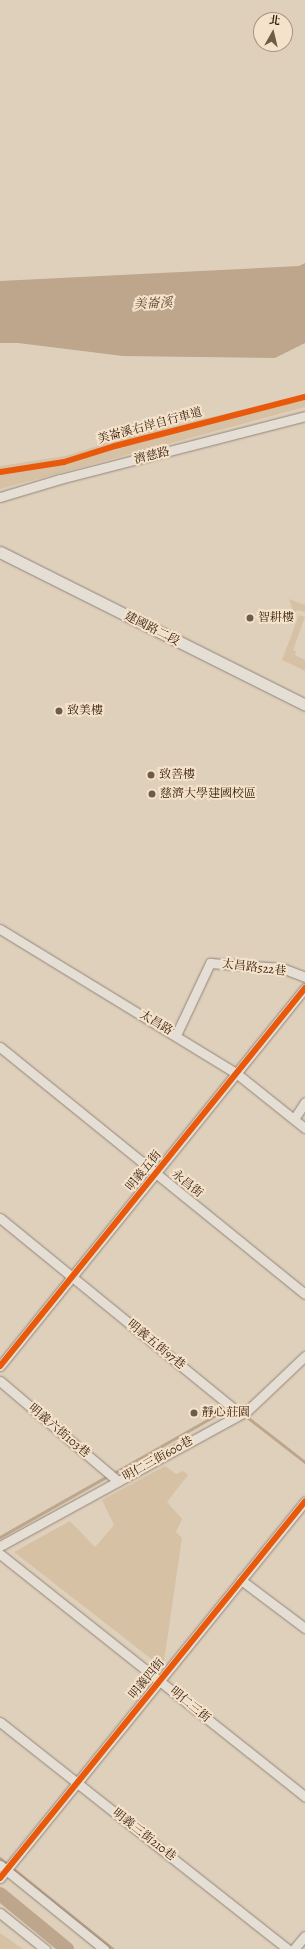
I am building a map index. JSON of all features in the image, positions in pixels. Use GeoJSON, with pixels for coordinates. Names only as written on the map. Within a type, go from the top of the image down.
{"type":"FeatureCollection","features":[{"type":"Feature","properties":{"kind":"street","name":"濟慈路"},"geometry":{"type":"LineString","coordinates":[[0,497],[60,479],[305,416]]}},
{"type":"Feature","properties":{"kind":"street","name":"建國路二段"},"geometry":{"type":"LineString","coordinates":[[0,552],[305,705]]}},
{"type":"Feature","properties":{"kind":"street","name":"太昌路"},"geometry":{"type":"LineString","coordinates":[[0,929],[176,1034],[236,1073],[305,1128]]}},
{"type":"Feature","properties":{"kind":"street","name":"太昌路522巷"},"geometry":{"type":"LineString","coordinates":[[176,1034],[210,963],[282,968],[305,977]]}},
{"type":"Feature","properties":{"kind":"street","name":"明義五街"},"geometry":{"type":"LineString","coordinates":[[0,1366],[305,988]]}},
{"type":"Feature","properties":{"kind":"street","name":"永昌街"},"geometry":{"type":"LineString","coordinates":[[0,1047],[305,1294]]}},
{"type":"Feature","properties":{"kind":"street"},"geometry":{"type":"LineString","coordinates":[[294,1119],[305,1102]]}},
{"type":"Feature","properties":{"kind":"street","name":"明義五街97巷"},"geometry":{"type":"LineString","coordinates":[[0,1218],[240,1414]]}},
{"type":"Feature","properties":{"kind":"street","name":"明仁三街600巷"},"geometry":{"type":"LineString","coordinates":[[0,1546],[240,1414],[305,1356]]}},
{"type":"Feature","properties":{"kind":"street","name":"明義六街103巷"},"geometry":{"type":"LineString","coordinates":[[0,1381],[118,1481]]}},
{"type":"Feature","properties":{"kind":"street","name":"明義四街"},"geometry":{"type":"LineString","coordinates":[[2,1873],[78,1783],[305,1501]]}},
{"type":"Feature","properties":{"kind":"street","name":"明仁三街"},"geometry":{"type":"LineString","coordinates":[[0,1554],[305,1797]]}},
{"type":"Feature","properties":{"kind":"street"},"geometry":{"type":"LineString","coordinates":[[241,1580],[305,1628]]}},
{"type":"Feature","properties":{"kind":"street","name":"明義三街210巷"},"geometry":{"type":"LineString","coordinates":[[0,1722],[287,1949]]}},
{"type":"Feature","properties":{"kind":"street"},"geometry":{"type":"LineString","coordinates":[[2,1873],[104,1949]]}},
{"type":"Feature","properties":{"kind":"street"},"geometry":{"type":"LineString","coordinates":[[0,1913],[45,1949]]}},
{"type":"Feature","properties":{"kind":"street"},"geometry":{"type":"LineString","coordinates":[[294,1949],[305,1936]]}},
{"type":"Feature","properties":{"kind":"shaded area"},"geometry":{"type":"Polygon","coordinates":[[[305,395],[305,407],[0,489],[0,466],[65,456],[123,438],[305,395]]]}},
{"type":"Feature","properties":{"kind":"shaded area"},"geometry":{"type":"Polygon","coordinates":[[[289,599],[305,605],[305,612],[297,610],[294,615],[289,599]]]}},
{"type":"Feature","properties":{"kind":"shaded area"},"geometry":{"type":"Polygon","coordinates":[[[299,615],[305,617],[293,650],[296,651],[295,655],[305,660],[305,671],[282,660],[299,615]]]}},
{"type":"Feature","properties":{"kind":"shaded area"},"geometry":{"type":"Polygon","coordinates":[[[165,1466],[176,1474],[183,1471],[188,1475],[167,1502],[182,1519],[176,1532],[182,1538],[163,1668],[14,1552],[70,1521],[95,1547],[114,1525],[102,1500],[165,1466]]]}},
{"type":"Feature","properties":{"kind":"shaded area"},"geometry":{"type":"Polygon","coordinates":[[[0,1933],[23,1949],[0,1949],[0,1933]]]}},
{"type":"Feature","properties":{"kind":"water","name":"美崙溪"},"geometry":{"type":"Polygon","coordinates":[[[305,263],[305,343],[275,358],[123,356],[18,343],[0,343],[0,281],[299,266],[305,263]]]}},
{"type":"Feature","properties":{"kind":"waterway"},"geometry":{"type":"LineString","coordinates":[[112,1474],[227,1409]]}},
{"type":"Feature","properties":{"kind":"waterway"},"geometry":{"type":"LineString","coordinates":[[246,1416],[305,1462]]}},
{"type":"Feature","properties":{"kind":"waterway"},"geometry":{"type":"LineString","coordinates":[[0,1537],[108,1476]]}},
{"type":"Feature","properties":{"kind":"waterway"},"geometry":{"type":"LineString","coordinates":[[0,1858],[113,1949]]}},
{"type":"Feature","properties":{"kind":"waterway"},"geometry":{"type":"LineString","coordinates":[[0,1894],[67,1949]]}},
{"type":"Feature","properties":{"kind":"cycle path","name":"美崙溪右岸自行車道"},"geometry":{"type":"LineString","coordinates":[[0,472],[64,462],[115,446],[305,397]]}},
{"type":"Feature","properties":{"kind":"cycle path"},"geometry":{"type":"LineString","coordinates":[[0,1366],[305,988]]}},
{"type":"Feature","properties":{"kind":"cycle path"},"geometry":{"type":"LineString","coordinates":[[0,1878],[305,1501]]}},
{"type":"Feature","properties":{"kind":"place","name":"智耕樓"},"geometry":{"type":"Point","coordinates":[250,618]}},
{"type":"Feature","properties":{"kind":"place","name":"致美樓"},"geometry":{"type":"Point","coordinates":[59,711]}},
{"type":"Feature","properties":{"kind":"place","name":"致善樓"},"geometry":{"type":"Point","coordinates":[151,775]}},
{"type":"Feature","properties":{"kind":"place","name":"慈濟大學建國校區"},"geometry":{"type":"Point","coordinates":[152,794]}},
{"type":"Feature","properties":{"kind":"place","name":"靜心莊園"},"geometry":{"type":"Point","coordinates":[194,1413]}}]}
